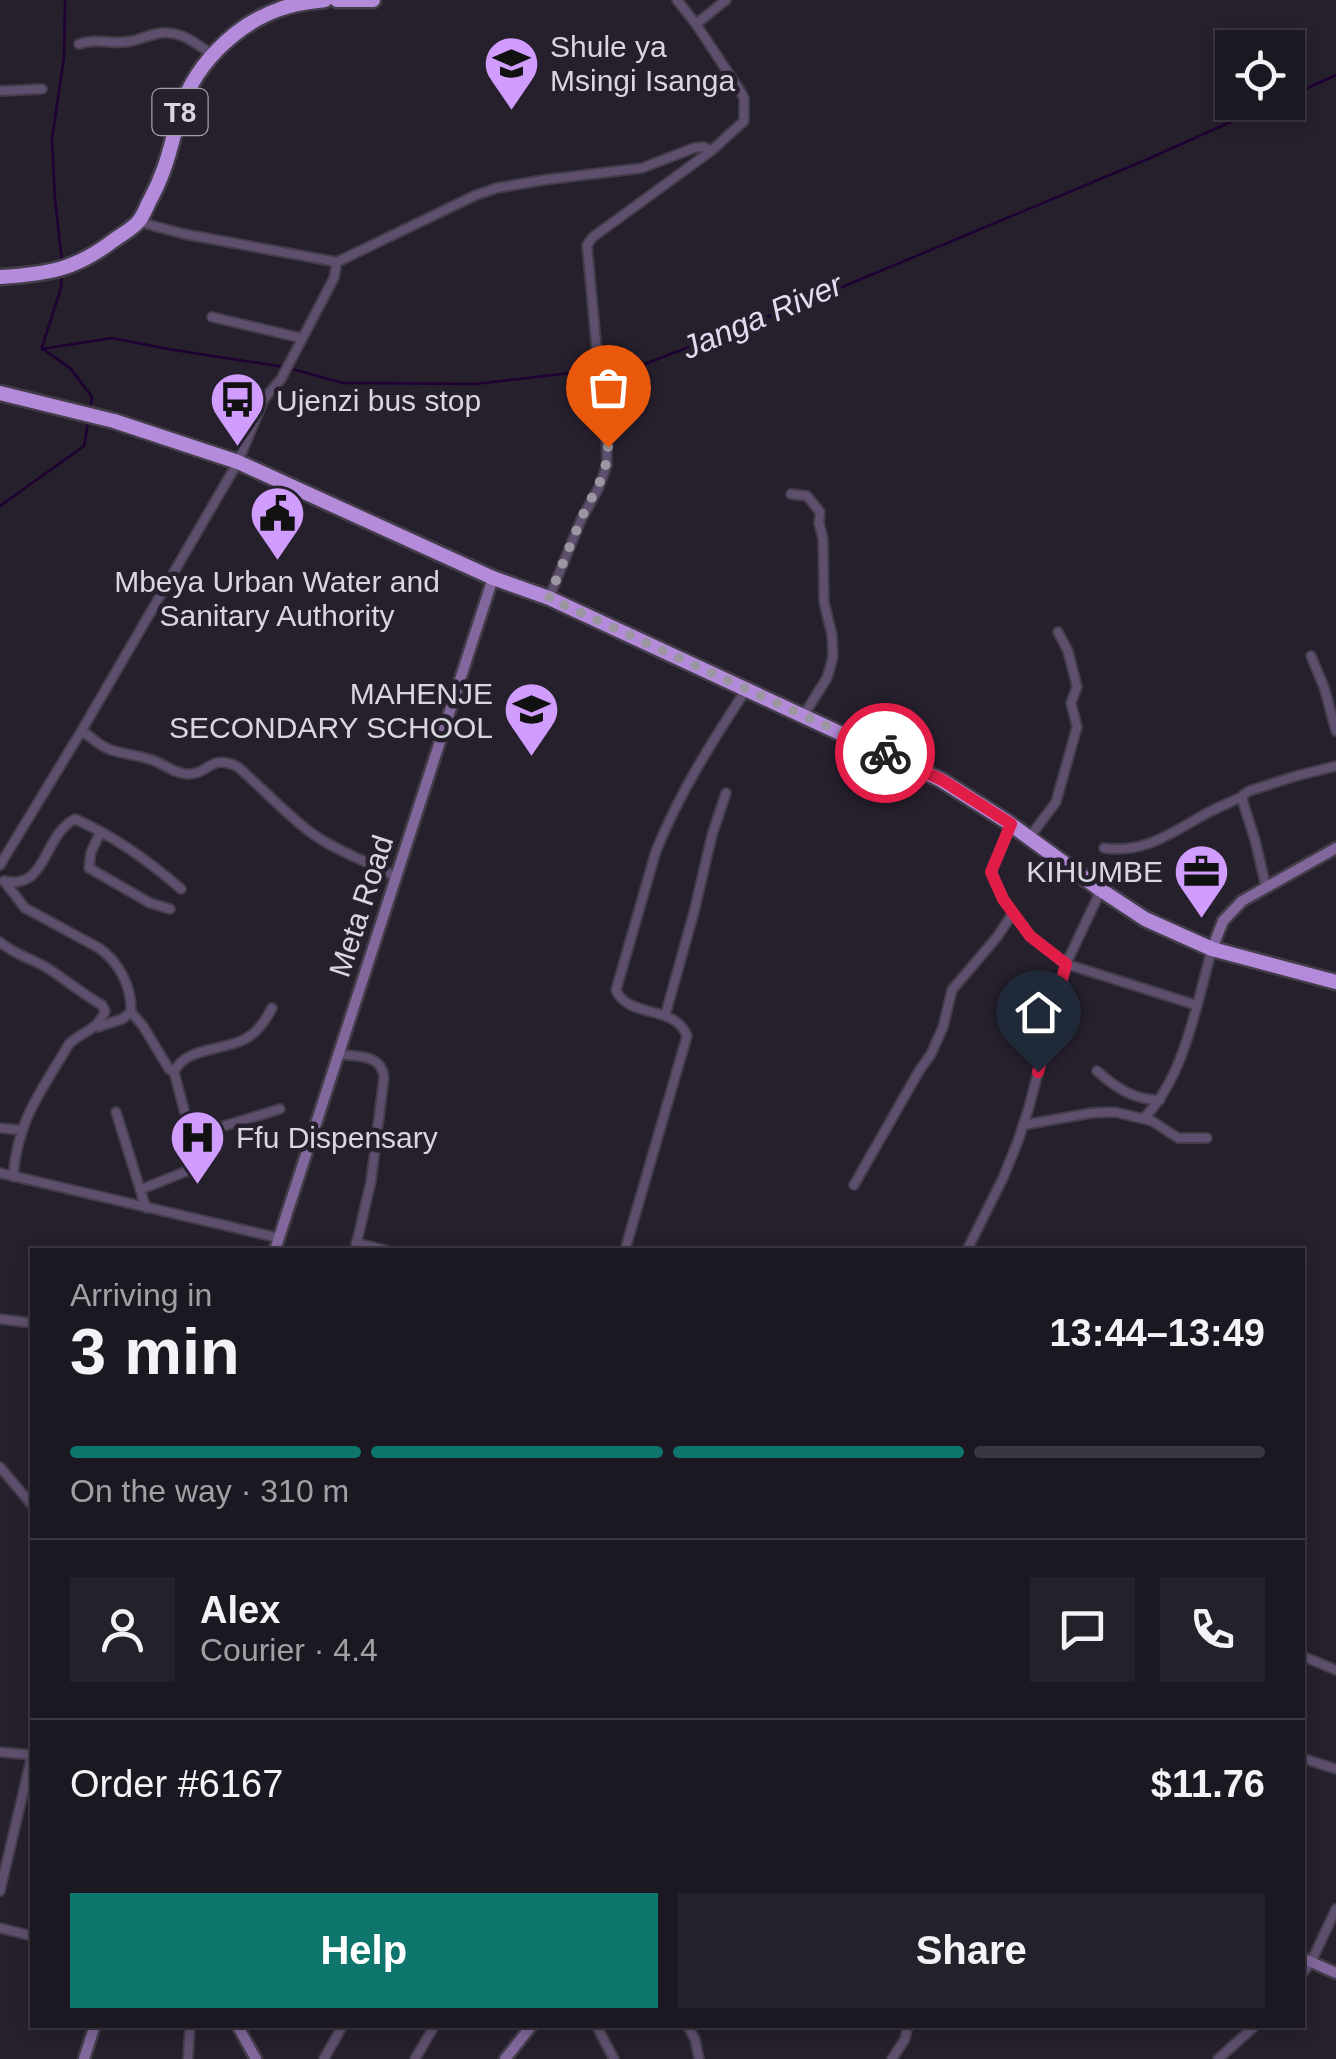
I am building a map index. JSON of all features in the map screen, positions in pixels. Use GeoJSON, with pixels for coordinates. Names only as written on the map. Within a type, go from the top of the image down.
{"type":"FeatureCollection","features":[{"type":"Feature","properties":{"kind":"highway","name":"T8"},"geometry":{"type":"LineString","coordinates":[[0,277],[68,267],[99,252],[139,222],[171,153],[186,95],[213,55],[233,36],[278,10],[325,0]]}},
{"type":"Feature","properties":{"kind":"highway"},"geometry":{"type":"LineString","coordinates":[[336,0],[374,0]]}},
{"type":"Feature","properties":{"kind":"highway"},"geometry":{"type":"LineString","coordinates":[[0,393],[114,421],[238,462],[494,578],[549,598],[942,780],[1145,919],[1212,948],[1336,982]]}},
{"type":"Feature","properties":{"kind":"street"},"geometry":{"type":"LineString","coordinates":[[549,598],[606,465],[604,386],[598,364],[587,245],[593,236],[711,150],[744,121],[744,98],[677,0]]}},
{"type":"Feature","properties":{"kind":"street"},"geometry":{"type":"LineString","coordinates":[[696,24],[726,0]]}},
{"type":"Feature","properties":{"kind":"street"},"geometry":{"type":"LineString","coordinates":[[78,44],[102,40],[127,42],[172,32],[213,55]]}},
{"type":"Feature","properties":{"kind":"street"},"geometry":{"type":"LineString","coordinates":[[0,91],[42,89]]}},
{"type":"Feature","properties":{"kind":"street"},"geometry":{"type":"LineString","coordinates":[[139,222],[337,262],[476,194],[642,168],[704,146],[711,150]]}},
{"type":"Feature","properties":{"kind":"street"},"geometry":{"type":"LineString","coordinates":[[0,865],[238,462],[264,399],[280,379],[334,278],[337,262]]}},
{"type":"Feature","properties":{"kind":"street"},"geometry":{"type":"LineString","coordinates":[[212,317],[301,338]]}},
{"type":"Feature","properties":{"kind":"street"},"geometry":{"type":"LineString","coordinates":[[792,494],[807,496],[820,512],[824,602],[834,658],[803,716]]}},
{"type":"Feature","properties":{"kind":"street","name":"Meta Road"},"geometry":{"type":"LineString","coordinates":[[277,1244],[494,578]]}},
{"type":"Feature","properties":{"kind":"street"},"geometry":{"type":"LineString","coordinates":[[1029,838],[1056,802],[1076,726],[1071,703],[1077,687],[1068,651],[1058,632]]}},
{"type":"Feature","properties":{"kind":"street"},"geometry":{"type":"LineString","coordinates":[[1311,656],[1336,731]]}},
{"type":"Feature","properties":{"kind":"street"},"geometry":{"type":"LineString","coordinates":[[626,1248],[686,1036],[676,1020],[626,1003],[616,990],[664,830],[746,690]]}},
{"type":"Feature","properties":{"kind":"street"},"geometry":{"type":"LineString","coordinates":[[82,730],[110,752],[147,758],[182,774],[196,773],[210,764],[226,761],[238,767],[308,831],[396,877]]}},
{"type":"Feature","properties":{"kind":"street"},"geometry":{"type":"LineString","coordinates":[[1104,848],[1148,846],[1249,791],[1336,766]]}},
{"type":"Feature","properties":{"kind":"street"},"geometry":{"type":"LineString","coordinates":[[665,1016],[726,792]]}},
{"type":"Feature","properties":{"kind":"street"},"geometry":{"type":"LineString","coordinates":[[1243,796],[1266,886]]}},
{"type":"Feature","properties":{"kind":"street"},"geometry":{"type":"LineString","coordinates":[[2,879],[29,879],[60,830],[78,820],[158,869],[180,889]]}},
{"type":"Feature","properties":{"kind":"street"},"geometry":{"type":"LineString","coordinates":[[1011,824],[991,872],[1003,899],[1030,936],[1066,964],[1196,1005]]}},
{"type":"Feature","properties":{"kind":"street"},"geometry":{"type":"LineString","coordinates":[[100,833],[89,868],[150,903],[170,909]]}},
{"type":"Feature","properties":{"kind":"street"},"geometry":{"type":"LineString","coordinates":[[1144,1118],[1160,1100],[1176,1070],[1223,921],[1242,901],[1336,848]]}},
{"type":"Feature","properties":{"kind":"street"},"geometry":{"type":"LineString","coordinates":[[0,892],[2,879]]}},
{"type":"Feature","properties":{"kind":"street"},"geometry":{"type":"LineString","coordinates":[[2,879],[25,908],[108,954],[127,986],[131,1012],[174,1072],[191,1136],[192,1168],[142,1189]]}},
{"type":"Feature","properties":{"kind":"street"},"geometry":{"type":"LineString","coordinates":[[969,1248],[1023,1126],[1066,964],[1101,890]]}},
{"type":"Feature","properties":{"kind":"street"},"geometry":{"type":"LineString","coordinates":[[854,1185],[931,1054],[944,1028],[952,990],[1013,913]]}},
{"type":"Feature","properties":{"kind":"street"},"geometry":{"type":"LineString","coordinates":[[0,942],[18,956],[47,967],[63,982],[102,1005],[105,1014],[97,1027]]}},
{"type":"Feature","properties":{"kind":"street"},"geometry":{"type":"LineString","coordinates":[[174,1072],[186,1057],[248,1038],[272,1008]]}},
{"type":"Feature","properties":{"kind":"street"},"geometry":{"type":"LineString","coordinates":[[13,1176],[15,1154],[30,1106],[70,1044],[77,1036],[131,1012]]}},
{"type":"Feature","properties":{"kind":"street"},"geometry":{"type":"LineString","coordinates":[[339,1054],[377,1060],[383,1066],[384,1076],[371,1181],[356,1247]]}},
{"type":"Feature","properties":{"kind":"street"},"geometry":{"type":"LineString","coordinates":[[1097,1071],[1129,1094],[1160,1100]]}},
{"type":"Feature","properties":{"kind":"street"},"geometry":{"type":"LineString","coordinates":[[191,1136],[280,1109]]}},
{"type":"Feature","properties":{"kind":"street"},"geometry":{"type":"LineString","coordinates":[[116,1112],[146,1208]]}},
{"type":"Feature","properties":{"kind":"street"},"geometry":{"type":"LineString","coordinates":[[1023,1126],[1091,1112],[1115,1112],[1144,1118],[1178,1138],[1207,1138]]}},
{"type":"Feature","properties":{"kind":"street"},"geometry":{"type":"LineString","coordinates":[[0,1128],[21,1130]]}},
{"type":"Feature","properties":{"kind":"street"},"geometry":{"type":"LineString","coordinates":[[0,1174],[277,1244]]}},
{"type":"Feature","properties":{"kind":"street"},"geometry":{"type":"LineString","coordinates":[[0,1319],[30,1323]]}},
{"type":"Feature","properties":{"kind":"street"},"geometry":{"type":"LineString","coordinates":[[1,1471],[30,1503]]}},
{"type":"Feature","properties":{"kind":"street"},"geometry":{"type":"LineString","coordinates":[[1305,1657],[1336,1670]]}},
{"type":"Feature","properties":{"kind":"street"},"geometry":{"type":"LineString","coordinates":[[0,1752],[30,1755]]}},
{"type":"Feature","properties":{"kind":"street"},"geometry":{"type":"LineString","coordinates":[[1305,1762],[1336,1770]]}},
{"type":"Feature","properties":{"kind":"street"},"geometry":{"type":"LineString","coordinates":[[0,1891],[30,1764]]}},
{"type":"Feature","properties":{"kind":"street"},"geometry":{"type":"LineString","coordinates":[[1336,1909],[1307,1960],[1336,1973]]}},
{"type":"Feature","properties":{"kind":"street"},"geometry":{"type":"LineString","coordinates":[[0,1928],[30,1936]]}},
{"type":"Feature","properties":{"kind":"street"},"geometry":{"type":"LineString","coordinates":[[84,2059],[95,2028]]}},
{"type":"Feature","properties":{"kind":"street"},"geometry":{"type":"LineString","coordinates":[[188,2059],[190,2028]]}},
{"type":"Feature","properties":{"kind":"street"},"geometry":{"type":"LineString","coordinates":[[240,2028],[256,2059]]}},
{"type":"Feature","properties":{"kind":"street"},"geometry":{"type":"LineString","coordinates":[[324,2059],[341,2028]]}},
{"type":"Feature","properties":{"kind":"street"},"geometry":{"type":"LineString","coordinates":[[416,2059],[432,2028]]}},
{"type":"Feature","properties":{"kind":"street"},"geometry":{"type":"LineString","coordinates":[[505,2059],[530,2028]]}},
{"type":"Feature","properties":{"kind":"street"},"geometry":{"type":"LineString","coordinates":[[598,2028],[614,2059]]}},
{"type":"Feature","properties":{"kind":"street"},"geometry":{"type":"LineString","coordinates":[[688,2028],[700,2059]]}},
{"type":"Feature","properties":{"kind":"street"},"geometry":{"type":"LineString","coordinates":[[892,2059],[907,2028]]}},
{"type":"Feature","properties":{"kind":"street"},"geometry":{"type":"LineString","coordinates":[[1218,2059],[1253,2028]]}},
{"type":"Feature","properties":{"kind":"waterway"},"geometry":{"type":"LineString","coordinates":[[62,260],[52,139],[64,57],[65,0]]}},
{"type":"Feature","properties":{"kind":"waterway","name":"Janga River"},"geometry":{"type":"LineString","coordinates":[[1305,89],[1336,75]]}},
{"type":"Feature","properties":{"kind":"waterway","name":"Janga River"},"geometry":{"type":"LineString","coordinates":[[604,369],[645,364],[823,295],[1235,120]]}},
{"type":"Feature","properties":{"kind":"waterway"},"geometry":{"type":"LineString","coordinates":[[42,347],[62,273]]}},
{"type":"Feature","properties":{"kind":"waterway","name":"Janga River"},"geometry":{"type":"LineString","coordinates":[[42,349],[112,338],[284,367]]}},
{"type":"Feature","properties":{"kind":"waterway"},"geometry":{"type":"LineString","coordinates":[[43,349],[70,368],[92,397],[90,409]]}},
{"type":"Feature","properties":{"kind":"waterway","name":"Janga River"},"geometry":{"type":"LineString","coordinates":[[292,369],[343,383],[475,384],[596,370]]}},
{"type":"Feature","properties":{"kind":"waterway"},"geometry":{"type":"LineString","coordinates":[[0,506],[84,446],[88,422]]}},
{"type":"Feature","properties":{"kind":"way so far"},"geometry":{"type":"LineString","coordinates":[[608,447],[603,478],[580,520],[549,598],[885,753]]}},
{"type":"Feature","properties":{"kind":"place","name":"Shule ya Msingi Isanga"},"geometry":{"type":"Point","coordinates":[511,112]}},
{"type":"Feature","properties":{"kind":"place","name":"Ujenzi bus stop"},"geometry":{"type":"Point","coordinates":[237,449]}},
{"type":"Feature","properties":{"kind":"place","name":"Mbeya Urban Water and Sanitary Authority"},"geometry":{"type":"Point","coordinates":[277,562]}},
{"type":"Feature","properties":{"kind":"place","name":"MAHENJE SECONDARY SCHOOL"},"geometry":{"type":"Point","coordinates":[532,759]}},
{"type":"Feature","properties":{"kind":"place","name":"KIHUMBE"},"geometry":{"type":"Point","coordinates":[1202,920]}},
{"type":"Feature","properties":{"kind":"place","name":"Ffu Dispensary"},"geometry":{"type":"Point","coordinates":[197,1186]}},
{"type":"Feature","properties":{"kind":"route"},"geometry":{"type":"LineString","coordinates":[[885,753],[942,780],[1011,824],[991,872],[1003,899],[1030,936],[1066,964],[1038,1072]]}}]}
